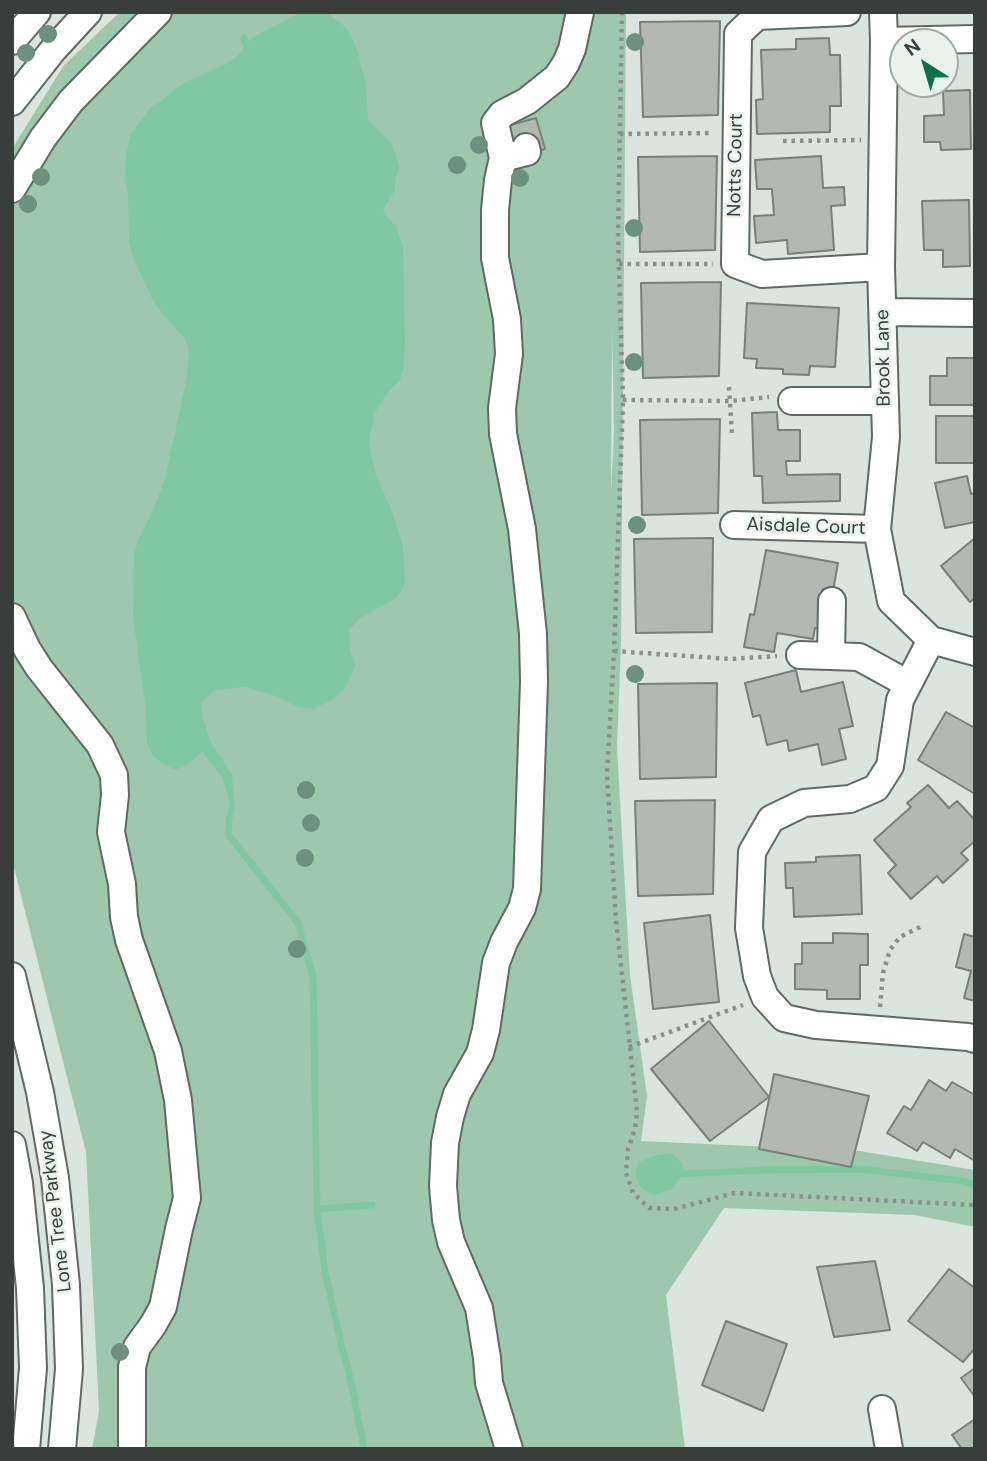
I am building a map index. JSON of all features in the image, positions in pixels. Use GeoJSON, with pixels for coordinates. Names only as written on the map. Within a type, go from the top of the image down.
{"type":"FeatureCollection","features":[{"type":"Feature","properties":{"kind":"street"},"geometry":{"type":"LineString","coordinates":[[12,41],[37,12]]}},
{"type":"Feature","properties":{"kind":"street"},"geometry":{"type":"LineString","coordinates":[[12,102],[52,50],[88,12]]}},
{"type":"Feature","properties":{"kind":"street"},"geometry":{"type":"LineString","coordinates":[[12,189],[43,138],[71,101],[158,12]]}},
{"type":"Feature","properties":{"kind":"street"},"geometry":{"type":"LineString","coordinates":[[509,1449],[489,1383],[479,1308],[451,1242],[443,1186],[445,1143],[450,1117],[457,1094],[480,1053],[496,963],[522,908],[527,889],[533,646],[523,529],[503,434],[502,408],[509,354],[507,319],[495,258],[494,233],[498,180],[515,153],[495,125],[502,114],[527,101],[558,77],[572,49],[580,12]]}},
{"type":"Feature","properties":{"kind":"street","name":"Notts Court"},"geometry":{"type":"LineString","coordinates":[[735,264],[738,34],[757,16],[847,12]]}},
{"type":"Feature","properties":{"kind":"street","name":"Brook Lane"},"geometry":{"type":"LineString","coordinates":[[883,12],[881,267],[886,438],[877,529],[891,601],[931,640],[975,652]]}},
{"type":"Feature","properties":{"kind":"street"},"geometry":{"type":"LineString","coordinates":[[884,41],[975,40]]}},
{"type":"Feature","properties":{"kind":"street"},"geometry":{"type":"LineString","coordinates":[[735,264],[762,274],[881,267]]}},
{"type":"Feature","properties":{"kind":"street"},"geometry":{"type":"LineString","coordinates":[[883,312],[975,313]]}},
{"type":"Feature","properties":{"kind":"street"},"geometry":{"type":"LineString","coordinates":[[792,401],[885,401]]}},
{"type":"Feature","properties":{"kind":"street","name":"Aisdale Court"},"geometry":{"type":"LineString","coordinates":[[734,525],[877,529]]}},
{"type":"Feature","properties":{"kind":"street"},"geometry":{"type":"LineString","coordinates":[[831,656],[832,601]]}},
{"type":"Feature","properties":{"kind":"street"},"geometry":{"type":"LineString","coordinates":[[12,617],[38,668],[100,745],[114,775],[111,832],[122,884],[124,916],[129,940],[168,1051],[177,1100],[187,1198],[163,1307],[137,1347],[132,1367],[132,1449]]}},
{"type":"Feature","properties":{"kind":"street"},"geometry":{"type":"LineString","coordinates":[[931,640],[900,700],[890,766],[876,788],[850,799],[804,803],[771,819],[752,852],[749,928],[757,976],[765,997],[784,1018],[816,1025],[975,1039]]}},
{"type":"Feature","properties":{"kind":"street"},"geometry":{"type":"LineString","coordinates":[[800,655],[859,657],[908,684]]}},
{"type":"Feature","properties":{"kind":"street","name":"Lone Tree Parkway"},"geometry":{"type":"LineString","coordinates":[[12,976],[40,1092],[56,1191],[66,1285],[69,1369],[62,1449]]}},
{"type":"Feature","properties":{"kind":"street","name":"Lone Tree Parkway"},"geometry":{"type":"LineString","coordinates":[[12,1145],[19,1183],[30,1288],[33,1368],[26,1449]]}},
{"type":"Feature","properties":{"kind":"street"},"geometry":{"type":"LineString","coordinates":[[882,1409],[889,1449]]}},
{"type":"Feature","properties":{"kind":"path"},"geometry":{"type":"LineString","coordinates":[[622,12],[618,236],[623,400],[607,775],[616,920],[637,1111],[635,1129],[628,1149],[626,1173],[634,1193],[649,1208],[674,1209],[735,1193],[975,1205]]}},
{"type":"Feature","properties":{"kind":"path"},"geometry":{"type":"LineString","coordinates":[[620,134],[737,134]]}},
{"type":"Feature","properties":{"kind":"path"},"geometry":{"type":"LineString","coordinates":[[783,141],[883,140]]}},
{"type":"Feature","properties":{"kind":"path"},"geometry":{"type":"LineString","coordinates":[[619,264],[735,264]]}},
{"type":"Feature","properties":{"kind":"path"},"geometry":{"type":"LineString","coordinates":[[729,387],[732,434]]}},
{"type":"Feature","properties":{"kind":"path"},"geometry":{"type":"LineString","coordinates":[[623,400],[731,401],[779,397],[792,401]]}},
{"type":"Feature","properties":{"kind":"path"},"geometry":{"type":"LineString","coordinates":[[614,651],[731,659],[800,655]]}},
{"type":"Feature","properties":{"kind":"path"},"geometry":{"type":"LineString","coordinates":[[879,1030],[883,973],[890,950],[900,937],[924,925]]}},
{"type":"Feature","properties":{"kind":"path"},"geometry":{"type":"LineString","coordinates":[[629,1047],[765,997]]}},
{"type":"Feature","properties":{"kind":"shaded area"},"geometry":{"type":"Polygon","coordinates":[[[120,12],[626,12],[621,644],[617,748],[630,975],[647,1096],[641,1141],[860,1151],[975,1170],[975,1227],[915,1215],[724,1208],[666,1295],[685,1449],[92,1449],[99,1411],[86,1152],[12,860],[12,149],[64,65],[120,12]],[[612,328],[611,492],[614,432],[612,328]]]}},
{"type":"Feature","properties":{"kind":"shaded area"},"geometry":{"type":"Polygon","coordinates":[[[301,12],[327,13],[351,35],[366,84],[368,120],[391,143],[399,168],[395,190],[383,210],[396,226],[403,246],[403,371],[400,380],[387,393],[374,414],[369,443],[376,476],[391,508],[403,546],[405,580],[403,589],[395,599],[360,618],[349,630],[350,652],[356,665],[346,687],[332,700],[313,709],[298,707],[273,695],[245,687],[215,690],[201,702],[203,719],[211,742],[232,775],[235,810],[228,834],[225,819],[230,806],[227,791],[222,777],[202,752],[185,766],[175,770],[153,756],[147,744],[146,710],[133,617],[134,554],[165,479],[187,377],[189,349],[184,338],[152,299],[133,257],[129,242],[126,155],[131,134],[151,107],[184,83],[228,63],[253,37],[301,12]]]}},
{"type":"Feature","properties":{"kind":"shaded area"},"geometry":{"type":"Polygon","coordinates":[[[671,1153],[682,1163],[684,1173],[672,1189],[654,1195],[641,1188],[636,1178],[639,1162],[671,1153]]]}},
{"type":"Feature","properties":{"kind":"building"},"geometry":{"type":"Polygon","coordinates":[[[720,21],[718,115],[643,117],[640,22],[720,21]]]}},
{"type":"Feature","properties":{"kind":"building"},"geometry":{"type":"Polygon","coordinates":[[[829,38],[830,55],[840,55],[841,106],[830,106],[830,132],[757,134],[756,100],[763,99],[761,50],[796,49],[796,39],[829,38]]]}},
{"type":"Feature","properties":{"kind":"building"},"geometry":{"type":"Polygon","coordinates":[[[959,90],[970,90],[971,149],[941,150],[940,142],[924,142],[924,116],[944,115],[943,98],[959,98],[959,90]]]}},
{"type":"Feature","properties":{"kind":"building"},"geometry":{"type":"Polygon","coordinates":[[[536,118],[545,149],[511,159],[503,127],[536,118]]]}},
{"type":"Feature","properties":{"kind":"building"},"geometry":{"type":"Polygon","coordinates":[[[717,156],[715,250],[640,252],[638,157],[717,156]]]}},
{"type":"Feature","properties":{"kind":"building"},"geometry":{"type":"Polygon","coordinates":[[[821,156],[823,188],[844,187],[845,205],[831,206],[834,250],[788,254],[787,240],[756,243],[754,216],[774,215],[772,189],[757,189],[755,160],[821,156]]]}},
{"type":"Feature","properties":{"kind":"building"},"geometry":{"type":"Polygon","coordinates":[[[969,200],[970,266],[943,267],[943,250],[924,250],[922,201],[969,200]]]}},
{"type":"Feature","properties":{"kind":"building"},"geometry":{"type":"Polygon","coordinates":[[[721,282],[719,376],[643,378],[641,283],[721,282]]]}},
{"type":"Feature","properties":{"kind":"building"},"geometry":{"type":"Polygon","coordinates":[[[747,303],[839,308],[835,367],[810,366],[809,375],[783,374],[783,369],[756,368],[757,359],[744,358],[747,303]]]}},
{"type":"Feature","properties":{"kind":"building"},"geometry":{"type":"Polygon","coordinates":[[[947,358],[975,358],[975,405],[930,405],[930,376],[947,376],[947,358]]]}},
{"type":"Feature","properties":{"kind":"building"},"geometry":{"type":"Polygon","coordinates":[[[777,412],[778,430],[800,430],[800,461],[786,461],[787,475],[840,474],[840,501],[763,503],[762,476],[754,476],[752,413],[777,412]]]}},
{"type":"Feature","properties":{"kind":"building"},"geometry":{"type":"Polygon","coordinates":[[[936,416],[974,416],[975,463],[936,463],[936,416]]]}},
{"type":"Feature","properties":{"kind":"building"},"geometry":{"type":"Polygon","coordinates":[[[720,419],[718,513],[642,515],[640,420],[720,419]]]}},
{"type":"Feature","properties":{"kind":"building"},"geometry":{"type":"Polygon","coordinates":[[[967,476],[971,494],[975,493],[975,522],[945,528],[935,483],[967,476]]]}},
{"type":"Feature","properties":{"kind":"building"},"geometry":{"type":"Polygon","coordinates":[[[713,538],[712,632],[636,633],[634,539],[713,538]]]}},
{"type":"Feature","properties":{"kind":"building"},"geometry":{"type":"Polygon","coordinates":[[[975,538],[975,598],[970,602],[941,566],[975,538]]]}},
{"type":"Feature","properties":{"kind":"building"},"geometry":{"type":"Polygon","coordinates":[[[766,550],[838,563],[833,591],[823,589],[818,612],[831,614],[828,630],[815,628],[813,639],[777,633],[774,652],[744,647],[750,614],[754,615],[766,550]]]}},
{"type":"Feature","properties":{"kind":"building"},"geometry":{"type":"Polygon","coordinates":[[[796,670],[801,692],[843,682],[853,726],[839,729],[846,759],[822,765],[818,744],[789,751],[787,740],[767,745],[760,715],[753,717],[745,683],[796,670]]]}},
{"type":"Feature","properties":{"kind":"building"},"geometry":{"type":"Polygon","coordinates":[[[717,683],[716,777],[640,779],[638,684],[717,683]]]}},
{"type":"Feature","properties":{"kind":"building"},"geometry":{"type":"Polygon","coordinates":[[[946,712],[973,727],[975,724],[975,794],[918,760],[946,712]]]}},
{"type":"Feature","properties":{"kind":"building"},"geometry":{"type":"Polygon","coordinates":[[[928,785],[949,808],[957,801],[975,820],[975,841],[961,853],[968,860],[943,883],[937,876],[911,899],[888,873],[896,865],[874,840],[911,807],[907,803],[928,785]]]}},
{"type":"Feature","properties":{"kind":"building"},"geometry":{"type":"Polygon","coordinates":[[[715,800],[713,894],[638,896],[635,801],[715,800]]]}},
{"type":"Feature","properties":{"kind":"building"},"geometry":{"type":"Polygon","coordinates":[[[860,855],[862,914],[794,917],[793,888],[786,888],[785,863],[816,862],[816,857],[860,855]]]}},
{"type":"Feature","properties":{"kind":"building"},"geometry":{"type":"Polygon","coordinates":[[[710,915],[719,1002],[653,1009],[644,923],[710,915]]]}},
{"type":"Feature","properties":{"kind":"building"},"geometry":{"type":"Polygon","coordinates":[[[833,933],[868,934],[868,965],[860,965],[860,999],[827,999],[827,990],[795,989],[795,964],[802,964],[802,943],[833,943],[833,933]]]}},
{"type":"Feature","properties":{"kind":"building"},"geometry":{"type":"Polygon","coordinates":[[[964,934],[975,937],[975,1001],[964,998],[971,971],[956,967],[964,934]]]}},
{"type":"Feature","properties":{"kind":"building"},"geometry":{"type":"Polygon","coordinates":[[[709,1021],[769,1097],[710,1141],[651,1069],[709,1021]]]}},
{"type":"Feature","properties":{"kind":"building"},"geometry":{"type":"Polygon","coordinates":[[[774,1074],[869,1096],[851,1167],[759,1149],[774,1074]]]}},
{"type":"Feature","properties":{"kind":"building"},"geometry":{"type":"Polygon","coordinates":[[[929,1080],[946,1091],[952,1082],[975,1095],[975,1161],[955,1149],[950,1158],[923,1142],[917,1151],[887,1133],[904,1106],[911,1110],[929,1080]]]}},
{"type":"Feature","properties":{"kind":"building"},"geometry":{"type":"Polygon","coordinates":[[[875,1261],[890,1330],[834,1337],[817,1267],[875,1261]]]}},
{"type":"Feature","properties":{"kind":"building"},"geometry":{"type":"Polygon","coordinates":[[[949,1269],[975,1288],[975,1348],[963,1362],[908,1321],[949,1269]]]}},
{"type":"Feature","properties":{"kind":"building"},"geometry":{"type":"Polygon","coordinates":[[[726,1321],[787,1344],[763,1411],[702,1385],[726,1321]]]}},
{"type":"Feature","properties":{"kind":"building"},"geometry":{"type":"Polygon","coordinates":[[[975,1368],[975,1397],[961,1378],[975,1368]]]}},
{"type":"Feature","properties":{"kind":"building"},"geometry":{"type":"Polygon","coordinates":[[[975,1419],[975,1449],[962,1449],[952,1435],[975,1419]]]}},
{"type":"Feature","properties":{"kind":"waterway"},"geometry":{"type":"LineString","coordinates":[[244,38],[250,52]]}},
{"type":"Feature","properties":{"kind":"waterway"},"geometry":{"type":"LineString","coordinates":[[229,826],[228,834],[298,923],[313,977],[317,1209],[325,1272],[364,1449]]}},
{"type":"Feature","properties":{"kind":"waterway"},"geometry":{"type":"LineString","coordinates":[[676,1174],[859,1169],[963,1181],[975,1185]]}},
{"type":"Feature","properties":{"kind":"waterway"},"geometry":{"type":"LineString","coordinates":[[317,1209],[372,1205]]}}]}
